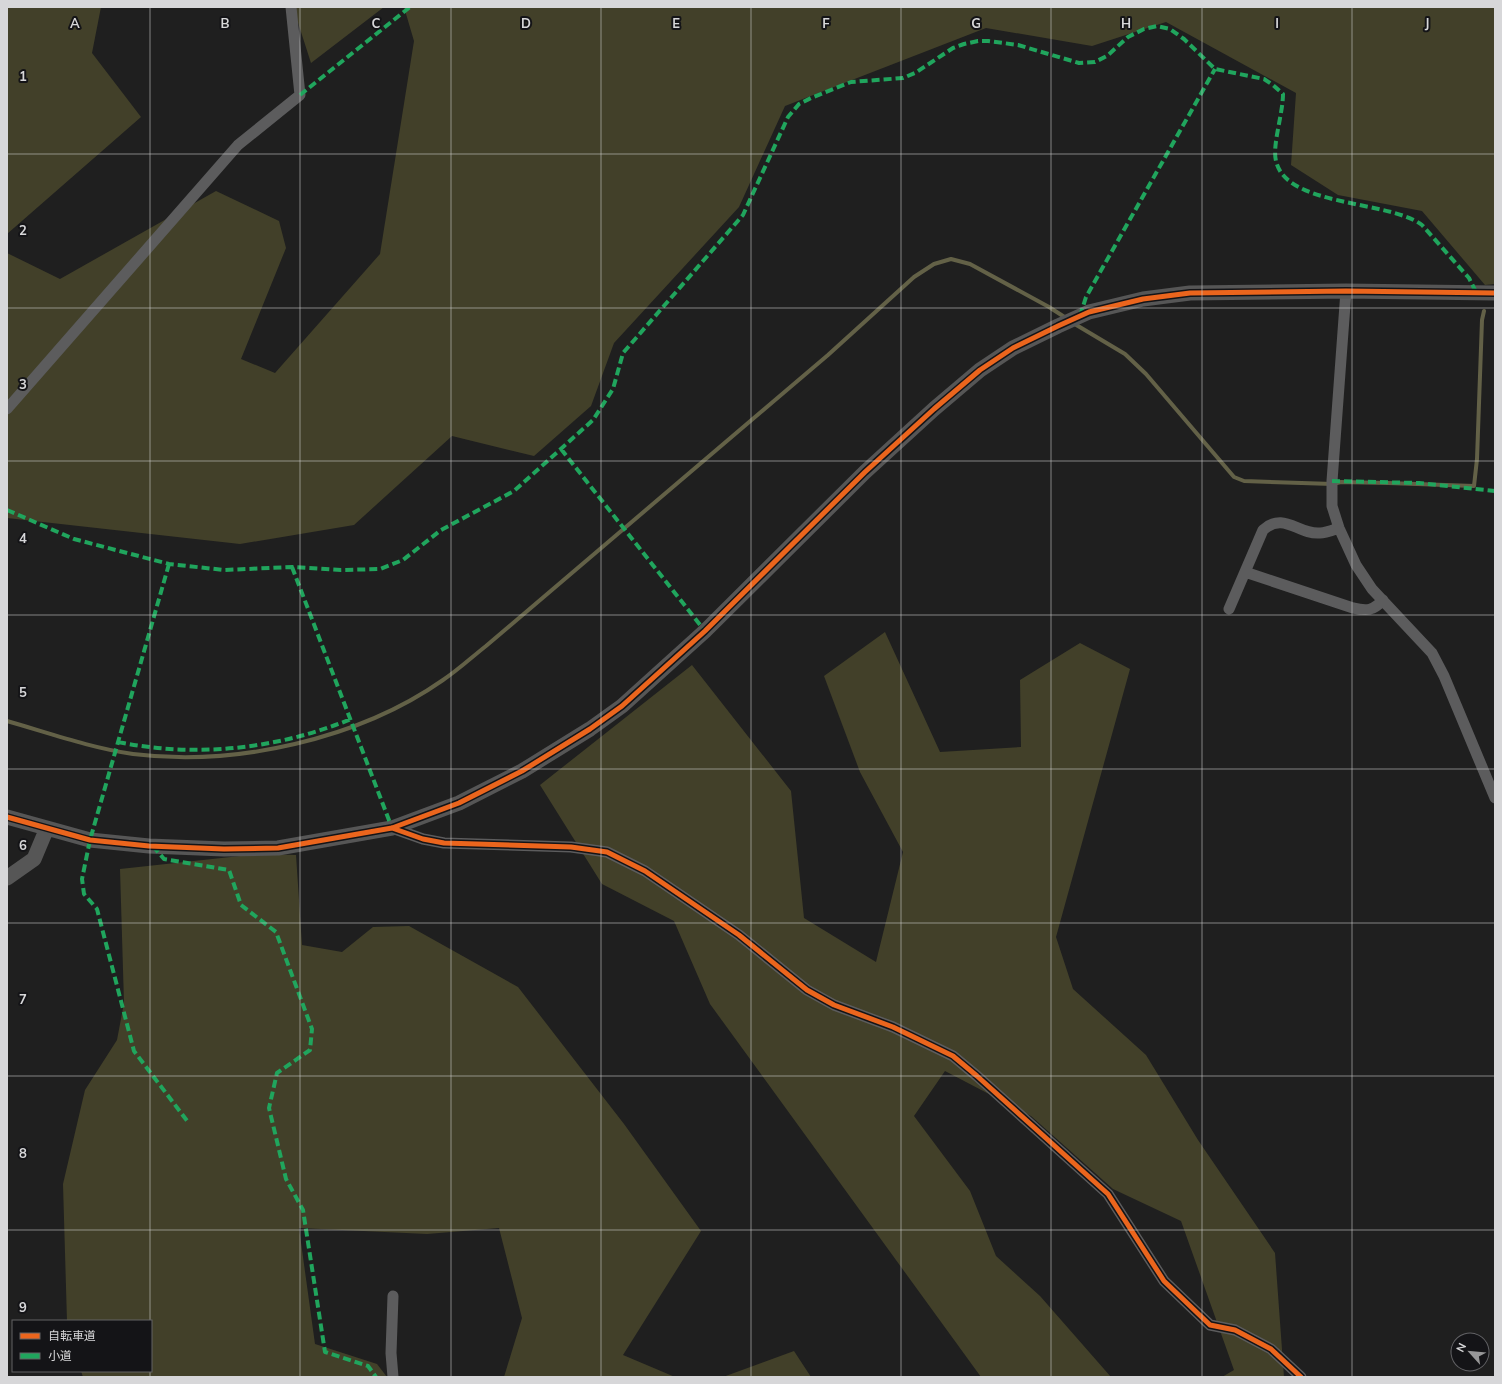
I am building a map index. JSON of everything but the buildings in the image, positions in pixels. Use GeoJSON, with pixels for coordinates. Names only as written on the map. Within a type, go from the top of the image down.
{"type":"FeatureCollection","features":[{"type":"Feature","properties":{"kind":"street"},"geometry":{"type":"LineString","coordinates":[[7,409],[238,145],[300,95],[291,7]]}},
{"type":"Feature","properties":{"kind":"street"},"geometry":{"type":"LineString","coordinates":[[7,817],[90,840],[149,846],[224,849],[278,848],[392,828],[459,803],[522,771],[585,732],[622,706],[705,631],[871,466],[974,375],[1013,348],[1089,312],[1143,299],[1190,293],[1346,291],[1495,293]]}},
{"type":"Feature","properties":{"kind":"street"},"geometry":{"type":"LineString","coordinates":[[1346,291],[1332,481],[1332,506],[1339,528],[1356,564],[1372,589],[1432,654],[1447,683],[1495,798]]}},
{"type":"Feature","properties":{"kind":"street"},"geometry":{"type":"LineString","coordinates":[[1229,609],[1263,530],[1268,525],[1277,521],[1320,534],[1339,528]]}},
{"type":"Feature","properties":{"kind":"street"},"geometry":{"type":"LineString","coordinates":[[1245,572],[1353,608],[1368,611],[1376,608],[1383,600]]}},
{"type":"Feature","properties":{"kind":"street"},"geometry":{"type":"LineString","coordinates":[[7,878],[34,859],[47,828]]}},
{"type":"Feature","properties":{"kind":"street"},"geometry":{"type":"LineString","coordinates":[[392,828],[423,839],[444,843],[571,847],[607,852],[645,871],[739,935],[807,990],[834,1005],[893,1027],[953,1056],[978,1076],[1108,1194],[1164,1281],[1210,1325],[1235,1330],[1271,1349],[1301,1377]]}},
{"type":"Feature","properties":{"kind":"street"},"geometry":{"type":"LineString","coordinates":[[393,1296],[391,1353],[393,1377]]}},
{"type":"Feature","properties":{"kind":"shaded area"},"geometry":{"type":"Polygon","coordinates":[[[7,7],[101,7],[92,53],[141,117],[7,234],[7,7]]]}},
{"type":"Feature","properties":{"kind":"shaded area"},"geometry":{"type":"Polygon","coordinates":[[[293,7],[384,7],[311,63],[293,7]]]}},
{"type":"Feature","properties":{"kind":"shaded area"},"geometry":{"type":"Polygon","coordinates":[[[404,7],[1495,7],[1495,284],[1485,285],[1422,211],[1338,195],[1291,165],[1296,93],[1166,22],[1092,46],[986,28],[785,106],[739,207],[614,343],[591,406],[534,456],[452,436],[354,525],[240,544],[7,518],[7,253],[60,279],[216,191],[279,221],[286,248],[241,359],[275,373],[380,254],[414,41],[404,7]]]}},
{"type":"Feature","properties":{"kind":"shaded area"},"geometry":{"type":"Polygon","coordinates":[[[885,632],[940,752],[1021,747],[1020,680],[1080,643],[1130,669],[1056,937],[1073,989],[1146,1055],[1198,1140],[1275,1253],[1284,1377],[1222,1377],[1234,1370],[1181,1221],[1113,1189],[1031,1116],[945,1071],[914,1116],[970,1191],[996,1256],[1040,1296],[1111,1377],[981,1377],[710,1004],[674,921],[602,884],[540,785],[692,665],[791,791],[804,918],[876,962],[903,852],[860,772],[824,676],[885,632]]]}},
{"type":"Feature","properties":{"kind":"shaded area"},"geometry":{"type":"Polygon","coordinates":[[[258,854],[296,855],[302,945],[342,952],[373,927],[409,926],[518,987],[624,1124],[701,1231],[623,1355],[675,1377],[504,1377],[522,1318],[499,1228],[427,1234],[299,1228],[315,1344],[377,1364],[387,1377],[83,1377],[81,1372],[152,1372],[152,1320],[67,1320],[63,1184],[85,1090],[117,1040],[124,1003],[120,869],[258,854]]]}},
{"type":"Feature","properties":{"kind":"shaded area"},"geometry":{"type":"Polygon","coordinates":[[[794,1351],[811,1377],[723,1377],[794,1351]]]}},
{"type":"Feature","properties":{"kind":"waterway"},"geometry":{"type":"LineString","coordinates":[[7,721],[102,748],[133,754],[172,757],[213,756],[254,752],[295,744],[335,733],[410,701],[460,668],[828,355],[914,277],[934,264],[951,259],[970,264],[1049,307],[1066,318]]}},
{"type":"Feature","properties":{"kind":"waterway"},"geometry":{"type":"LineString","coordinates":[[1073,323],[1125,354],[1146,374],[1234,477],[1244,481],[1474,486],[1477,459],[1482,320],[1484,311]]}},
{"type":"Feature","properties":{"kind":"marked path"},"geometry":{"type":"LineString","coordinates":[[300,95],[410,7]]}},
{"type":"Feature","properties":{"kind":"marked path"},"geometry":{"type":"LineString","coordinates":[[7,510],[74,539],[169,564],[224,570],[292,567],[341,570],[380,569],[403,560],[441,530],[514,491],[593,420],[613,389],[623,353],[743,215],[788,117],[799,104],[851,82],[903,78],[915,73],[953,48],[978,41],[1018,45],[1079,63],[1095,62],[1107,56],[1128,37],[1144,29],[1157,26],[1170,29],[1184,39],[1215,69],[1264,79],[1283,94],[1275,154],[1276,161],[1284,176],[1298,187],[1318,195],[1387,211],[1407,217],[1422,225],[1469,278],[1476,292]]}},
{"type":"Feature","properties":{"kind":"marked path"},"geometry":{"type":"LineString","coordinates":[[1080,316],[1086,297],[1215,69]]}},
{"type":"Feature","properties":{"kind":"marked path"},"geometry":{"type":"LineString","coordinates":[[561,449],[705,631]]}},
{"type":"Feature","properties":{"kind":"marked path"},"geometry":{"type":"LineString","coordinates":[[1332,481],[1419,483],[1495,491]]}},
{"type":"Feature","properties":{"kind":"marked path"},"geometry":{"type":"LineString","coordinates":[[169,564],[90,840],[82,879],[84,894],[97,909],[134,1051],[188,1122]]}},
{"type":"Feature","properties":{"kind":"marked path"},"geometry":{"type":"LineString","coordinates":[[292,567],[392,828]]}},
{"type":"Feature","properties":{"kind":"marked path"},"geometry":{"type":"LineString","coordinates":[[118,742],[147,747],[177,749],[207,750],[236,748],[295,738],[351,719]]}},
{"type":"Feature","properties":{"kind":"marked path"},"geometry":{"type":"LineString","coordinates":[[153,846],[164,859],[229,870],[241,905],[276,932],[312,1029],[310,1050],[277,1073],[269,1108],[286,1179],[303,1210],[325,1352],[368,1366],[376,1377]]}},
{"type":"Feature","properties":{"kind":"cycle path"},"geometry":{"type":"LineString","coordinates":[[7,817],[90,840],[149,846],[224,849],[278,848],[392,828],[459,803],[522,771],[590,729],[622,706],[705,631],[865,472],[934,409],[980,370],[1013,348],[1058,326],[1089,312],[1143,299],[1190,293],[1346,291],[1495,293]]}},
{"type":"Feature","properties":{"kind":"cycle path"},"geometry":{"type":"LineString","coordinates":[[392,828],[423,839],[444,843],[571,847],[607,852],[645,871],[739,935],[807,990],[834,1005],[893,1027],[953,1056],[1108,1194],[1164,1281],[1210,1325],[1235,1330],[1271,1349],[1301,1377]]}}]}
